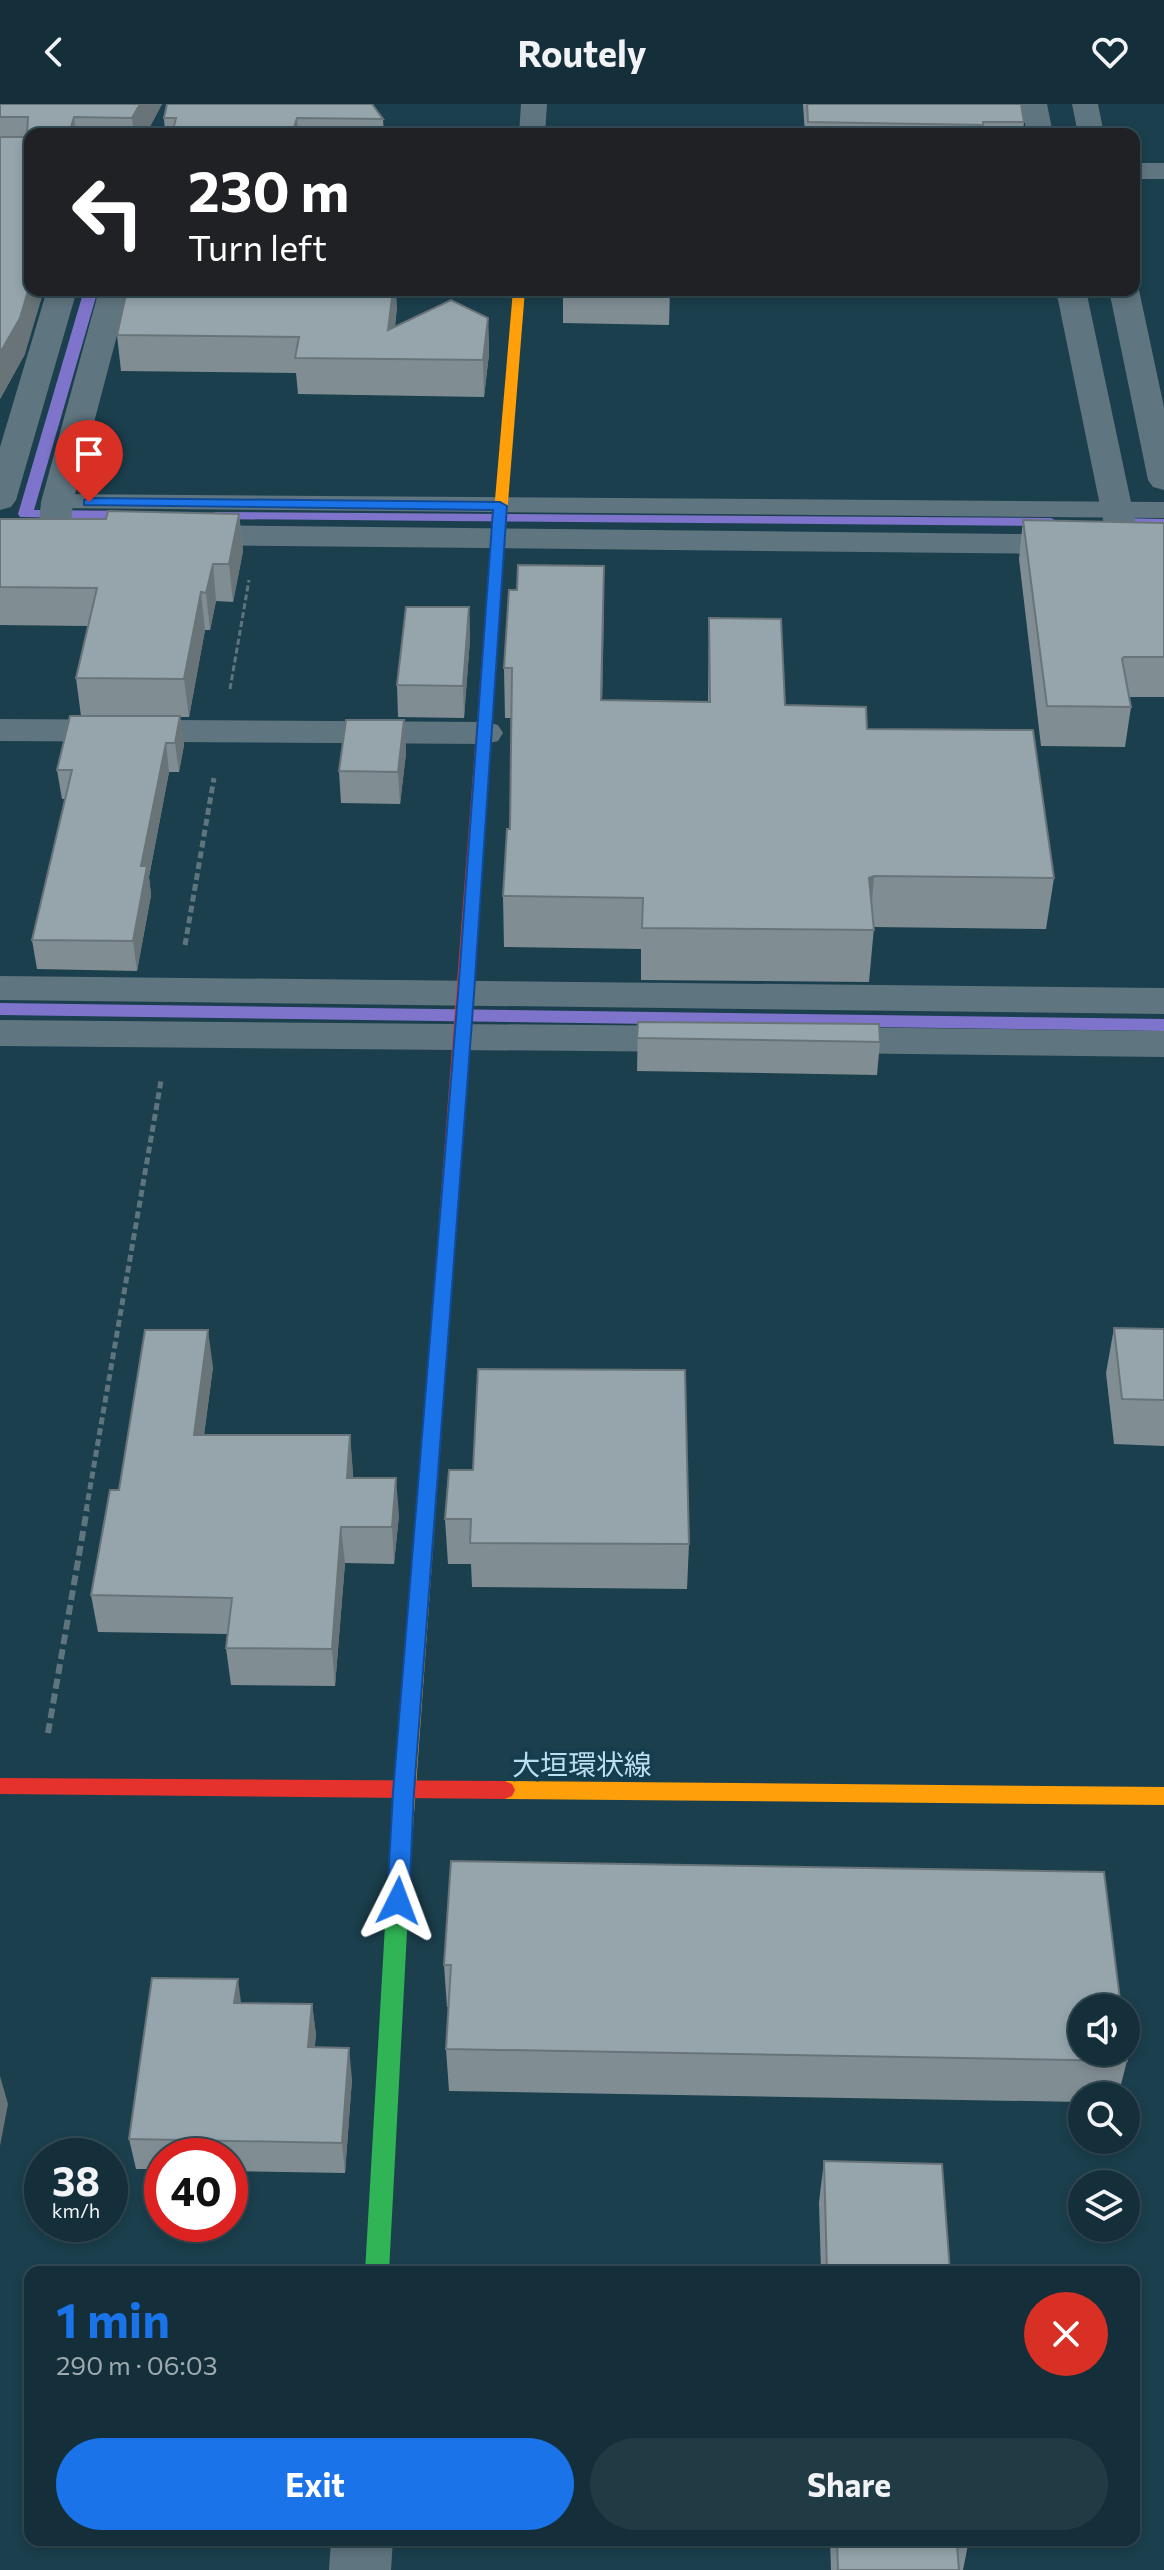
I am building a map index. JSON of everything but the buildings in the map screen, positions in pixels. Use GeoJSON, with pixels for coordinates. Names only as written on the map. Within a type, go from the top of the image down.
{"type":"FeatureCollection","features":[{"type":"Feature","properties":{"kind":"street"},"geometry":{"type":"LineString","coordinates":[[532,128],[534,104]]}},
{"type":"Feature","properties":{"kind":"street"},"geometry":{"type":"LineString","coordinates":[[1034,104],[1039,128]]}},
{"type":"Feature","properties":{"kind":"street"},"geometry":{"type":"LineString","coordinates":[[1085,104],[1090,128]]}},
{"type":"Feature","properties":{"kind":"street"},"geometry":{"type":"LineString","coordinates":[[1140,171],[1164,171]]}},
{"type":"Feature","properties":{"kind":"street"},"geometry":{"type":"LineString","coordinates":[[0,500],[60,296]]}},
{"type":"Feature","properties":{"kind":"street"},"geometry":{"type":"LineString","coordinates":[[56,525],[113,296]]}},
{"type":"Feature","properties":{"kind":"street"},"geometry":{"type":"LineString","coordinates":[[377,2266],[403,1792],[466,994],[497,539],[518,296]]}},
{"type":"Feature","properties":{"kind":"street"},"geometry":{"type":"LineString","coordinates":[[1072,296],[1124,544]]}},
{"type":"Feature","properties":{"kind":"street"},"geometry":{"type":"LineString","coordinates":[[1125,296],[1164,480]]}},
{"type":"Feature","properties":{"kind":"street"},"geometry":{"type":"LineString","coordinates":[[147,534],[1164,545]]}},
{"type":"Feature","properties":{"kind":"street"},"geometry":{"type":"LineString","coordinates":[[0,730],[485,733]]}},
{"type":"Feature","properties":{"kind":"street"},"geometry":{"type":"LineString","coordinates":[[0,988],[1164,1001]]}},
{"type":"Feature","properties":{"kind":"street"},"geometry":{"type":"LineString","coordinates":[[0,1033],[733,1039]]}},
{"type":"Feature","properties":{"kind":"street"},"geometry":{"type":"LineString","coordinates":[[781,1040],[1164,1044]]}},
{"type":"Feature","properties":{"kind":"street","name":"大垣環状線"},"geometry":{"type":"LineString","coordinates":[[0,1786],[403,1792],[1164,1796]]}},
{"type":"Feature","properties":{"kind":"street"},"geometry":{"type":"LineString","coordinates":[[360,2570],[362,2546]]}},
{"type":"Feature","properties":{"kind":"lane"},"geometry":{"type":"LineString","coordinates":[[56,525],[500,506],[1164,510]]}},
{"type":"Feature","properties":{"kind":"path"},"geometry":{"type":"LineString","coordinates":[[229,692],[256,536]]}},
{"type":"Feature","properties":{"kind":"path"},"geometry":{"type":"LineString","coordinates":[[183,956],[216,770]]}},
{"type":"Feature","properties":{"kind":"path"},"geometry":{"type":"LineString","coordinates":[[38,1786],[164,1065]]}},
{"type":"Feature","properties":{"kind":"waterway"},"geometry":{"type":"LineString","coordinates":[[89,296],[25,514],[135,515]]}},
{"type":"Feature","properties":{"kind":"waterway"},"geometry":{"type":"LineString","coordinates":[[215,516],[1051,522]]}},
{"type":"Feature","properties":{"kind":"waterway"},"geometry":{"type":"LineString","coordinates":[[1115,522],[1164,523]]}},
{"type":"Feature","properties":{"kind":"waterway"},"geometry":{"type":"LineString","coordinates":[[0,1009],[1164,1025]]}},
{"type":"Feature","properties":{"kind":"traffic: fast"},"geometry":{"type":"LineString","coordinates":[[377,2266],[400,1856]]}},
{"type":"Feature","properties":{"kind":"traffic: slow"},"geometry":{"type":"LineString","coordinates":[[491,628],[519,296]]}},
{"type":"Feature","properties":{"kind":"traffic: slow"},"geometry":{"type":"LineString","coordinates":[[400,1856],[442,1297]]}},
{"type":"Feature","properties":{"kind":"traffic: slow"},"geometry":{"type":"LineString","coordinates":[[505,1790],[1164,1796]]}},
{"type":"Feature","properties":{"kind":"traffic: jam"},"geometry":{"type":"LineString","coordinates":[[442,1297],[491,628]]}},
{"type":"Feature","properties":{"kind":"traffic: jam"},"geometry":{"type":"LineString","coordinates":[[0,1786],[505,1790]]}},
{"type":"Feature","properties":{"kind":"route"},"geometry":{"type":"LineString","coordinates":[[89,502],[500,506],[466,994],[403,1792],[398,1901]]}}]}
